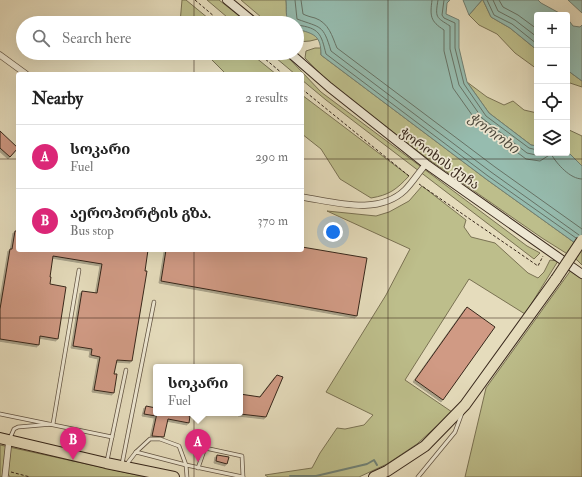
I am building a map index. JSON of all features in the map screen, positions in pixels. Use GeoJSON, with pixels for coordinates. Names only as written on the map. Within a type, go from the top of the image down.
{"type":"FeatureCollection","features":[{"type":"Feature","properties":{"kind":"highway"},"geometry":{"type":"LineString","coordinates":[[374,477],[387,471],[425,446],[465,405],[556,279],[582,240]]}},
{"type":"Feature","properties":{"kind":"highway"},"geometry":{"type":"LineString","coordinates":[[4,439],[174,477]]}},
{"type":"Feature","properties":{"kind":"street"},"geometry":{"type":"LineString","coordinates":[[227,0],[246,16]]}},
{"type":"Feature","properties":{"kind":"street"},"geometry":{"type":"LineString","coordinates":[[0,55],[23,72]]}},
{"type":"Feature","properties":{"kind":"street","name":"ჭოროხის ქუჩა"},"geometry":{"type":"LineString","coordinates":[[298,60],[329,87],[426,164],[582,274]]}},
{"type":"Feature","properties":{"kind":"street"},"geometry":{"type":"LineString","coordinates":[[304,197],[365,206],[391,200],[405,190],[426,164]]}},
{"type":"Feature","properties":{"kind":"street"},"geometry":{"type":"LineString","coordinates":[[4,439],[5,474]]}},
{"type":"Feature","properties":{"kind":"lane"},"geometry":{"type":"LineString","coordinates":[[53,424],[79,270]]}},
{"type":"Feature","properties":{"kind":"lane"},"geometry":{"type":"LineString","coordinates":[[123,466],[154,302]]}},
{"type":"Feature","properties":{"kind":"lane"},"geometry":{"type":"LineString","coordinates":[[106,463],[126,370]]}},
{"type":"Feature","properties":{"kind":"lane"},"geometry":{"type":"LineString","coordinates":[[418,477],[455,432],[465,405]]}},
{"type":"Feature","properties":{"kind":"lane"},"geometry":{"type":"LineString","coordinates":[[0,414],[112,437]]}},
{"type":"Feature","properties":{"kind":"lane"},"geometry":{"type":"LineString","coordinates":[[4,439],[18,427],[53,424]]}},
{"type":"Feature","properties":{"kind":"lane"},"geometry":{"type":"LineString","coordinates":[[123,466],[150,439],[160,439],[179,446],[186,465],[187,477]]}},
{"type":"Feature","properties":{"kind":"lane"},"geometry":{"type":"LineString","coordinates":[[136,452],[198,468],[243,477],[242,456],[205,448],[198,468]]}},
{"type":"Feature","properties":{"kind":"path"},"geometry":{"type":"LineString","coordinates":[[195,0],[214,16]]}},
{"type":"Feature","properties":{"kind":"path"},"geometry":{"type":"LineString","coordinates":[[267,60],[282,72]]}},
{"type":"Feature","properties":{"kind":"path"},"geometry":{"type":"LineString","coordinates":[[304,91],[413,179],[538,266],[548,249]]}},
{"type":"Feature","properties":{"kind":"path"},"geometry":{"type":"LineString","coordinates":[[5,474],[30,477]]}},
{"type":"Feature","properties":{"kind":"green space"},"geometry":{"type":"Polygon","coordinates":[[[182,0],[186,0],[205,16],[181,16],[182,0]]]}},
{"type":"Feature","properties":{"kind":"green space"},"geometry":{"type":"Polygon","coordinates":[[[207,0],[219,0],[239,16],[226,16],[207,0]]]}},
{"type":"Feature","properties":{"kind":"green space"},"geometry":{"type":"Polygon","coordinates":[[[241,0],[286,0],[287,16],[260,16],[241,0]]]}},
{"type":"Feature","properties":{"kind":"green space"},"geometry":{"type":"Polygon","coordinates":[[[483,0],[491,17],[510,28],[534,48],[534,67],[515,53],[497,34],[479,25],[469,15],[483,0]]]}},
{"type":"Feature","properties":{"kind":"green space"},"geometry":{"type":"Polygon","coordinates":[[[304,30],[311,32],[318,39],[304,41],[304,30]]]}},
{"type":"Feature","properties":{"kind":"green space"},"geometry":{"type":"Polygon","coordinates":[[[321,48],[321,55],[486,179],[582,248],[582,265],[577,260],[542,238],[428,159],[329,83],[305,58],[306,51],[321,48]]]}},
{"type":"Feature","properties":{"kind":"green space"},"geometry":{"type":"Polygon","coordinates":[[[212,60],[259,60],[274,72],[224,72],[212,60]]]}},
{"type":"Feature","properties":{"kind":"green space"},"geometry":{"type":"Polygon","coordinates":[[[278,60],[291,60],[302,72],[293,72],[278,60]]]}},
{"type":"Feature","properties":{"kind":"green space"},"geometry":{"type":"Polygon","coordinates":[[[570,72],[582,81],[582,87],[570,83],[570,72]]]}},
{"type":"Feature","properties":{"kind":"green space"},"geometry":{"type":"Polygon","coordinates":[[[304,74],[321,92],[527,246],[540,253],[534,259],[304,82],[304,74]]]}},
{"type":"Feature","properties":{"kind":"green space"},"geometry":{"type":"Polygon","coordinates":[[[467,82],[487,97],[504,105],[513,101],[524,110],[534,112],[534,146],[531,145],[489,113],[467,82]]]}},
{"type":"Feature","properties":{"kind":"green space"},"geometry":{"type":"Polygon","coordinates":[[[304,97],[409,176],[392,191],[371,198],[340,179],[321,149],[304,136],[304,97]]]}},
{"type":"Feature","properties":{"kind":"green space"},"geometry":{"type":"Polygon","coordinates":[[[570,130],[582,136],[582,166],[570,154],[570,130]]]}},
{"type":"Feature","properties":{"kind":"green space"},"geometry":{"type":"Polygon","coordinates":[[[422,186],[466,220],[464,227],[471,237],[495,243],[528,273],[538,278],[544,272],[550,260],[558,261],[525,314],[469,279],[405,380],[452,412],[417,444],[387,464],[359,477],[268,477],[265,475],[312,468],[337,428],[345,429],[364,425],[373,415],[326,392],[386,295],[410,249],[327,211],[376,216],[389,212],[409,201],[422,186]]]}},
{"type":"Feature","properties":{"kind":"green space"},"geometry":{"type":"Polygon","coordinates":[[[571,270],[582,279],[582,477],[465,477],[486,388],[571,270]]]}},
{"type":"Feature","properties":{"kind":"green space"},"geometry":{"type":"Polygon","coordinates":[[[0,445],[146,477],[10,477],[6,471],[5,477],[0,477],[0,445]]]}},
{"type":"Feature","properties":{"kind":"water","name":"ჭოროხი"},"geometry":{"type":"Polygon","coordinates":[[[286,0],[450,0],[447,3],[446,14],[459,20],[459,48],[467,82],[489,113],[531,145],[534,146],[534,156],[570,156],[570,154],[582,166],[582,248],[486,179],[321,55],[321,48],[318,39],[312,34],[304,31],[304,16],[287,16],[286,0]]]}},
{"type":"Feature","properties":{"kind":"water"},"geometry":{"type":"Polygon","coordinates":[[[463,0],[482,0],[469,15],[463,0]]]}},
{"type":"Feature","properties":{"kind":"water"},"geometry":{"type":"Polygon","coordinates":[[[483,0],[538,0],[558,12],[534,12],[534,48],[510,28],[491,17],[483,0]]]}},
{"type":"Feature","properties":{"kind":"water"},"geometry":{"type":"Polygon","coordinates":[[[568,0],[582,0],[582,13],[568,0]]]}},
{"type":"Feature","properties":{"kind":"water"},"geometry":{"type":"Polygon","coordinates":[[[570,22],[573,26],[580,27],[582,25],[582,81],[570,72],[570,22]]]}},
{"type":"Feature","properties":{"kind":"building"},"geometry":{"type":"Polygon","coordinates":[[[0,131],[16,146],[16,150],[10,157],[0,148],[0,131]]]}},
{"type":"Feature","properties":{"kind":"building"},"geometry":{"type":"Polygon","coordinates":[[[16,231],[16,252],[148,252],[145,271],[147,271],[132,361],[117,360],[114,374],[117,374],[114,393],[94,390],[100,357],[91,355],[92,349],[73,346],[82,291],[97,293],[102,264],[53,256],[50,284],[66,287],[58,339],[40,336],[39,345],[0,339],[0,309],[10,249],[12,249],[16,231]]]}},
{"type":"Feature","properties":{"kind":"building"},"geometry":{"type":"Polygon","coordinates":[[[304,247],[367,258],[357,316],[161,281],[166,252],[304,252],[304,247]]]}},
{"type":"Feature","properties":{"kind":"building"},"geometry":{"type":"Polygon","coordinates":[[[467,307],[495,327],[443,400],[415,380],[467,307]]]}},
{"type":"Feature","properties":{"kind":"building"},"geometry":{"type":"Polygon","coordinates":[[[277,375],[283,377],[266,417],[243,414],[243,394],[260,397],[277,375]]]}},
{"type":"Feature","properties":{"kind":"building"},"geometry":{"type":"Polygon","coordinates":[[[146,406],[153,407],[153,416],[144,414],[146,406]]]}},
{"type":"Feature","properties":{"kind":"building"},"geometry":{"type":"Polygon","coordinates":[[[156,416],[190,416],[189,423],[168,419],[164,437],[152,436],[156,416]]]}},
{"type":"Feature","properties":{"kind":"building"},"geometry":{"type":"Polygon","coordinates":[[[217,455],[229,457],[227,464],[216,461],[217,455]]]}},
{"type":"Feature","properties":{"kind":"waterway"},"geometry":{"type":"LineString","coordinates":[[290,476],[316,476],[367,464],[374,460],[377,465]]}},
{"type":"Feature","properties":{"kind":"place","name":"აეროპორტის გზა."},"geometry":{"type":"Point","coordinates":[73,460]}},
{"type":"Feature","properties":{"kind":"place","name":"სოკარი"},"geometry":{"type":"Point","coordinates":[198,462]}}]}
